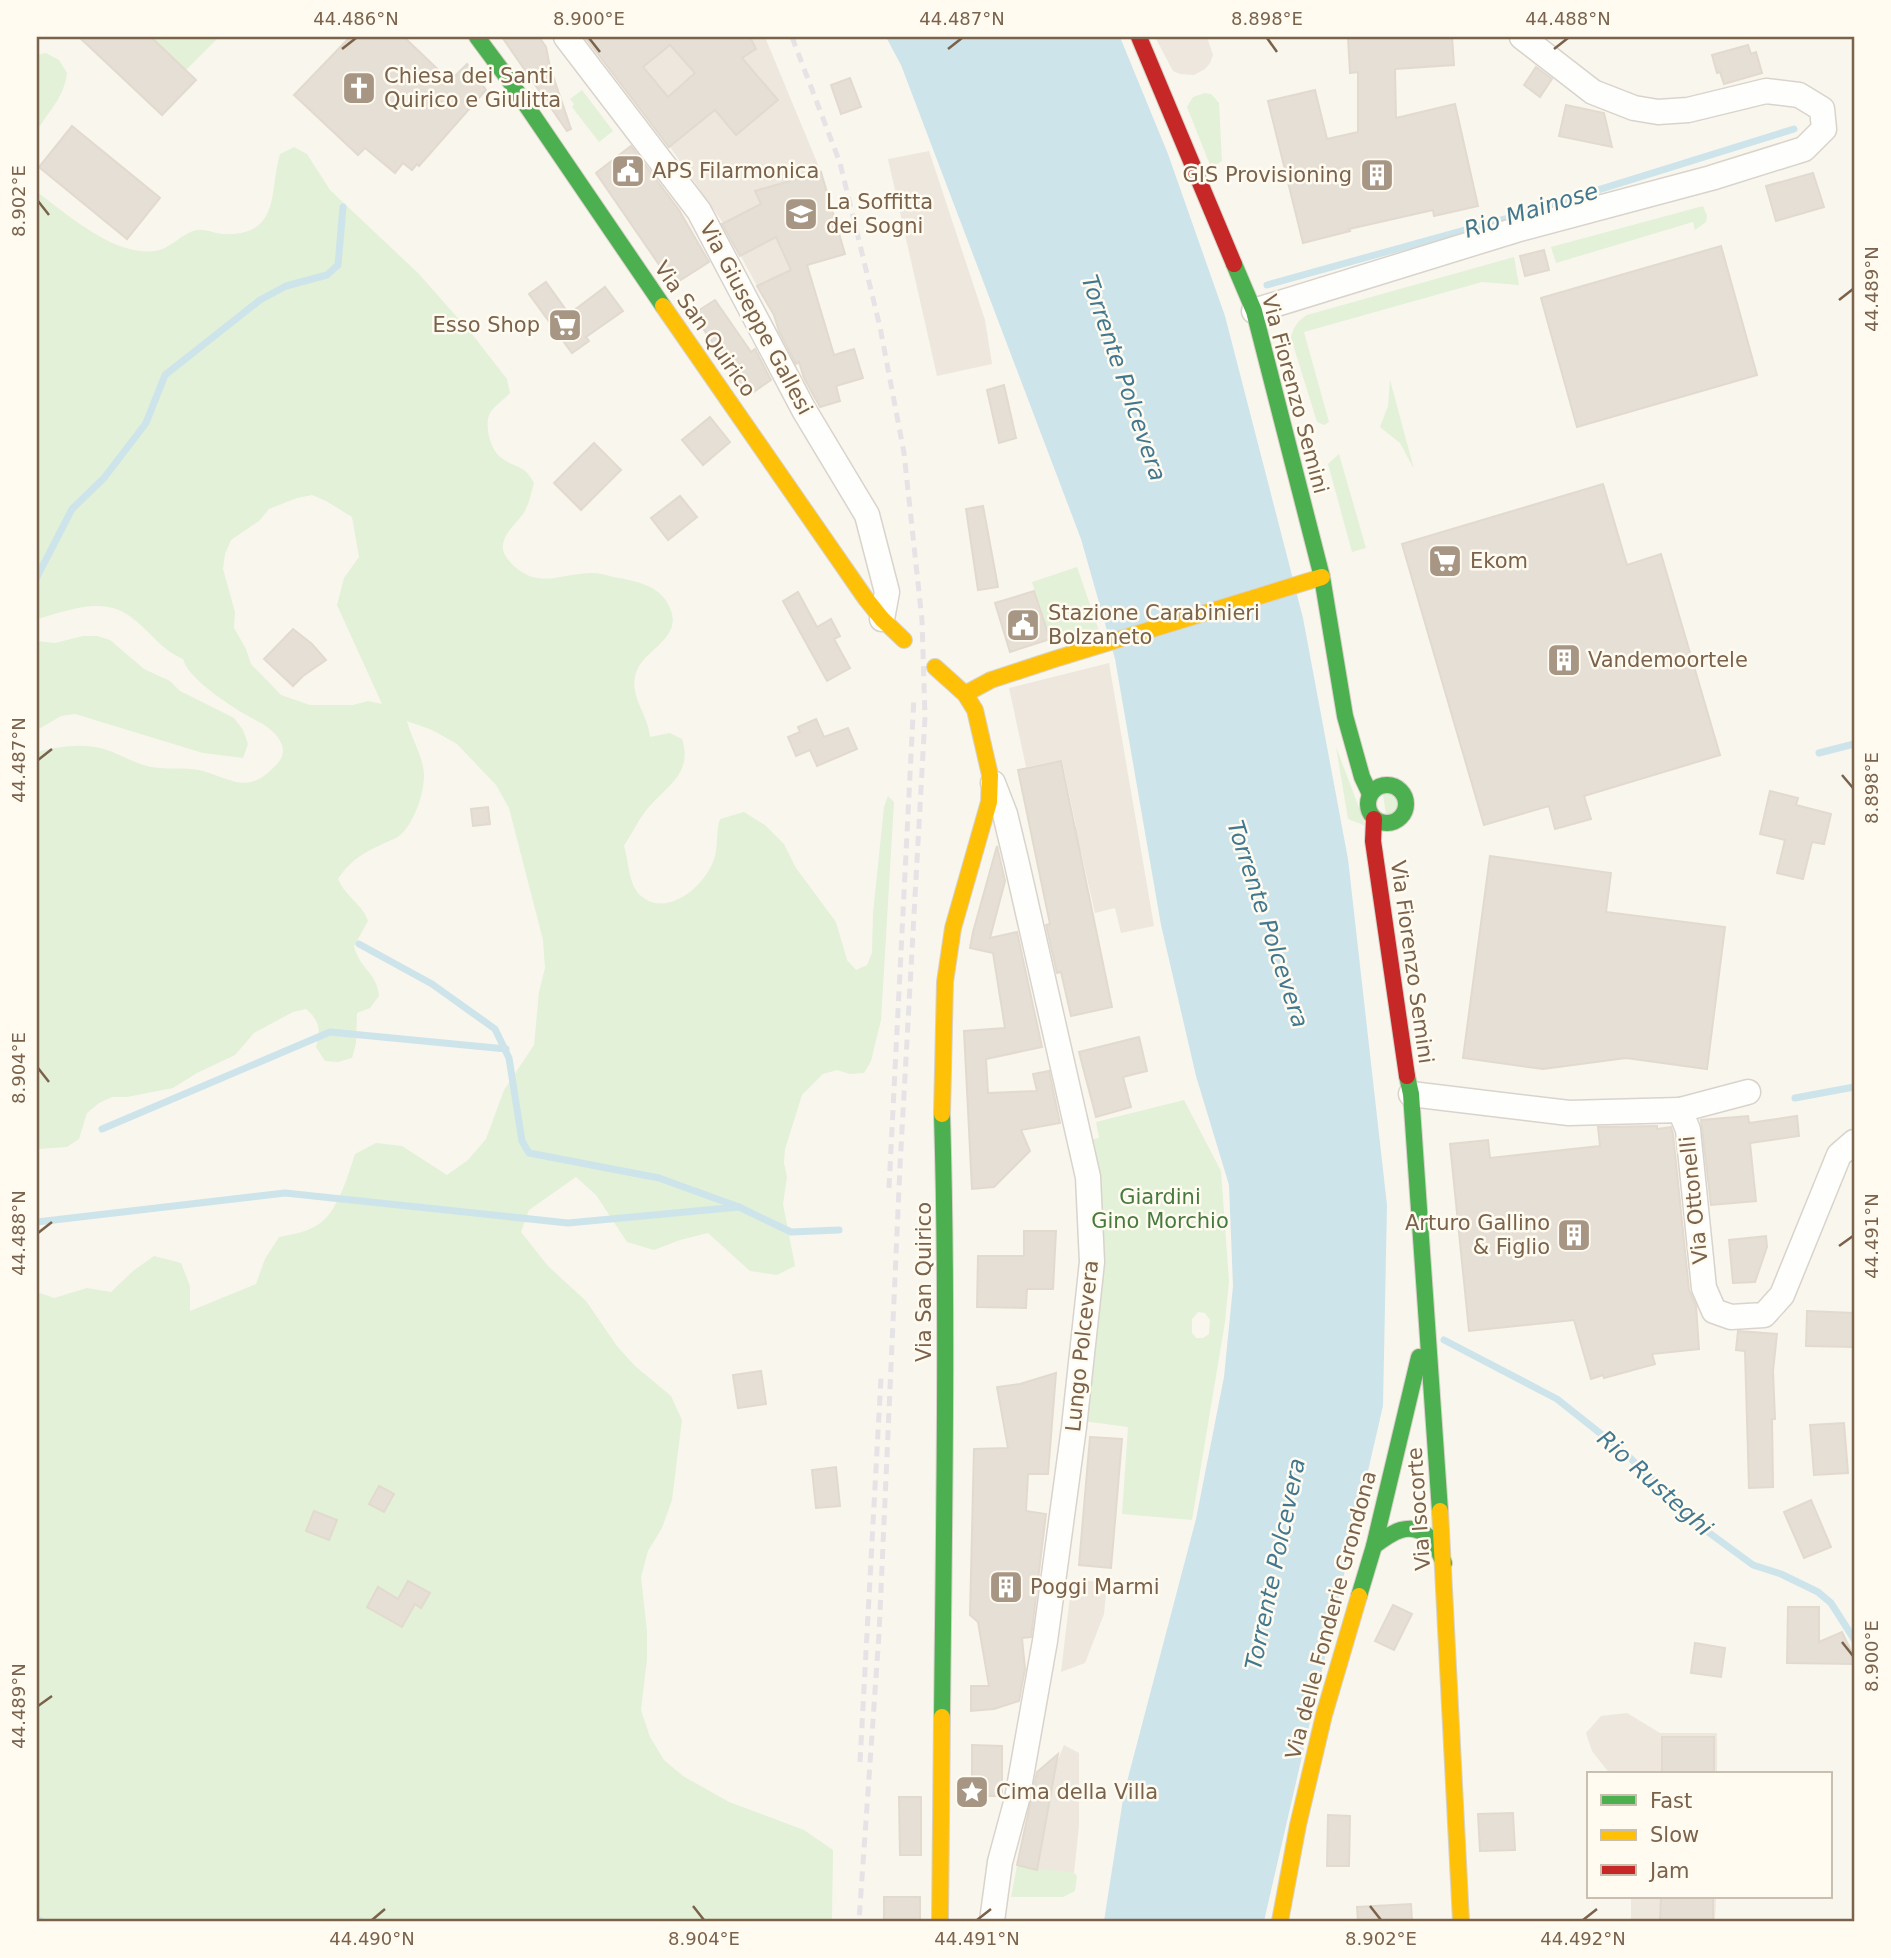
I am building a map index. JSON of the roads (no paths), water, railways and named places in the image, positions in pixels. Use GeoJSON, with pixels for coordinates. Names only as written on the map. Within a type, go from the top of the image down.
{"type":"FeatureCollection","features":[{"type":"Feature","properties":{"kind":"main road","name":"Via San Quirico"},"geometry":{"type":"LineString","coordinates":[[477,37],[882,619],[904,640]]}},
{"type":"Feature","properties":{"kind":"main road","name":"Via Fiorenzo Semini"},"geometry":{"type":"LineString","coordinates":[[1139,37],[1254,311],[1322,578],[1345,716],[1362,777],[1374,791]]}},
{"type":"Feature","properties":{"kind":"main road"},"geometry":{"type":"LineString","coordinates":[[965,694],[991,680],[1322,578]]}},
{"type":"Feature","properties":{"kind":"main road","name":"Via San Quirico"},"geometry":{"type":"LineString","coordinates":[[935,667],[965,694],[975,710],[990,775],[989,802],[953,928],[945,982],[942,1107],[946,1350],[940,1921]]}},
{"type":"Feature","properties":{"kind":"main road","name":"Via Fiorenzo Semini"},"geometry":{"type":"LineString","coordinates":[[1377,826],[1400,818],[1405,810],[1406,801],[1395,787],[1386,785],[1374,791],[1367,803],[1377,826],[1403,1060],[1411,1094]]}},
{"type":"Feature","properties":{"kind":"main road","name":"Via Isocorte"},"geometry":{"type":"LineString","coordinates":[[1411,1094],[1444,1563],[1461,1921]]}},
{"type":"Feature","properties":{"kind":"main road","name":"Via delle Fonderie Grondona"},"geometry":{"type":"LineString","coordinates":[[1280,1921],[1298,1825],[1324,1715],[1374,1546],[1428,1321]]}},
{"type":"Feature","properties":{"kind":"main road"},"geometry":{"type":"LineString","coordinates":[[1374,1546],[1393,1531],[1414,1528],[1431,1538],[1444,1563]]}},
{"type":"Feature","properties":{"kind":"street"},"geometry":{"type":"LineString","coordinates":[[1254,311],[1516,230],[1711,178],[1804,149],[1824,129],[1822,109],[1799,95],[1766,91],[1688,110],[1658,112],[1634,108],[1593,92],[1522,37]]}},
{"type":"Feature","properties":{"kind":"street","name":"Via Giuseppe Gallesi"},"geometry":{"type":"LineString","coordinates":[[567,41],[699,211],[804,410],[867,515],[887,592],[882,619]]}},
{"type":"Feature","properties":{"kind":"street","name":"Lungo Polcevera"},"geometry":{"type":"LineString","coordinates":[[990,775],[1005,814],[1088,1177],[1092,1262],[1074,1427],[1045,1641],[1017,1799],[1000,1862],[992,1921]]}},
{"type":"Feature","properties":{"kind":"street"},"geometry":{"type":"LineString","coordinates":[[1680,1110],[1748,1092]]}},
{"type":"Feature","properties":{"kind":"street","name":"Via Ottonelli"},"geometry":{"type":"LineString","coordinates":[[1411,1094],[1569,1113],[1680,1110],[1688,1130],[1704,1288],[1714,1311],[1731,1317],[1764,1315],[1782,1295],[1839,1155],[1854,1142]]}},
{"type":"Feature","properties":{"kind":"water","name":"Torrente Polcevera"},"geometry":{"type":"Polygon","coordinates":[[[886,37],[1120,37],[1168,154],[1225,316],[1303,618],[1348,859],[1387,1205],[1383,1406],[1264,1921],[1104,1921],[1124,1793],[1196,1519],[1224,1377],[1233,1286],[1229,1185],[1196,1076],[1161,925],[1115,659],[1081,539],[901,65],[886,37]]]}},
{"type":"Feature","properties":{"kind":"waterway","name":"Rio Mainose"},"geometry":{"type":"LineString","coordinates":[[1267,285],[1508,218],[1794,129]]}},
{"type":"Feature","properties":{"kind":"waterway"},"geometry":{"type":"LineString","coordinates":[[37,577],[72,509],[104,478],[146,423],[165,375],[260,300],[286,286],[327,275],[338,265],[343,207]]}},
{"type":"Feature","properties":{"kind":"waterway"},"geometry":{"type":"LineString","coordinates":[[1819,753],[1854,744]]}},
{"type":"Feature","properties":{"kind":"waterway"},"geometry":{"type":"LineString","coordinates":[[359,944],[432,984],[495,1029],[509,1058],[522,1141],[529,1153],[659,1178],[739,1207],[791,1232],[839,1230]]}},
{"type":"Feature","properties":{"kind":"waterway"},"geometry":{"type":"LineString","coordinates":[[102,1129],[330,1032],[506,1049]]}},
{"type":"Feature","properties":{"kind":"waterway"},"geometry":{"type":"LineString","coordinates":[[1795,1098],[1854,1087]]}},
{"type":"Feature","properties":{"kind":"waterway"},"geometry":{"type":"LineString","coordinates":[[37,1222],[285,1193],[568,1223],[739,1207]]}},
{"type":"Feature","properties":{"kind":"waterway","name":"Rio Rusteghi"},"geometry":{"type":"LineString","coordinates":[[1444,1340],[1557,1399],[1625,1453],[1704,1529],[1753,1565],[1781,1574],[1818,1592],[1831,1603],[1854,1639]]}},
{"type":"Feature","properties":{"kind":"waterway"},"geometry":{"type":"LineString","coordinates":[[37,1919],[41,1921]]}},
{"type":"Feature","properties":{"kind":"railway"},"geometry":{"type":"LineString","coordinates":[[792,37],[840,163],[880,327],[904,453],[922,620],[925,717],[900,1166],[879,1634],[859,1921]]}},
{"type":"Feature","properties":{"kind":"railway"},"geometry":{"type":"LineString","coordinates":[[889,1188],[914,696]]}},
{"type":"Feature","properties":{"kind":"railway"},"geometry":{"type":"LineString","coordinates":[[860,1762],[881,1377]]}},
{"type":"Feature","properties":{"kind":"place","name":"Chiesa dei Santi Quirico e Giulitta"},"geometry":{"type":"Point","coordinates":[359,88]}},
{"type":"Feature","properties":{"kind":"place","name":"APS Filarmonica"},"geometry":{"type":"Point","coordinates":[628,171]}},
{"type":"Feature","properties":{"kind":"place","name":"GIS Provisioning"},"geometry":{"type":"Point","coordinates":[1377,175]}},
{"type":"Feature","properties":{"kind":"place","name":"La Soffitta dei Sogni"},"geometry":{"type":"Point","coordinates":[801,214]}},
{"type":"Feature","properties":{"kind":"place","name":"Esso Shop"},"geometry":{"type":"Point","coordinates":[565,325]}},
{"type":"Feature","properties":{"kind":"place","name":"Ekom"},"geometry":{"type":"Point","coordinates":[1445,561]}},
{"type":"Feature","properties":{"kind":"place","name":"Stazione Carabinieri Bolzaneto"},"geometry":{"type":"Point","coordinates":[1023,625]}},
{"type":"Feature","properties":{"kind":"place","name":"Vandemoortele"},"geometry":{"type":"Point","coordinates":[1564,660]}},
{"type":"Feature","properties":{"kind":"place","name":"Arturo Gallino & Figlio"},"geometry":{"type":"Point","coordinates":[1574,1235]}},
{"type":"Feature","properties":{"kind":"place","name":"Poggi Marmi"},"geometry":{"type":"Point","coordinates":[1006,1587]}},
{"type":"Feature","properties":{"kind":"place","name":"Cima della Villa"},"geometry":{"type":"Point","coordinates":[972,1792]}},
{"type":"Feature","properties":{"kind":"park label","name":"Giardini Gino Morchio"},"geometry":{"type":"Point","coordinates":[1160,1209]}}]}
